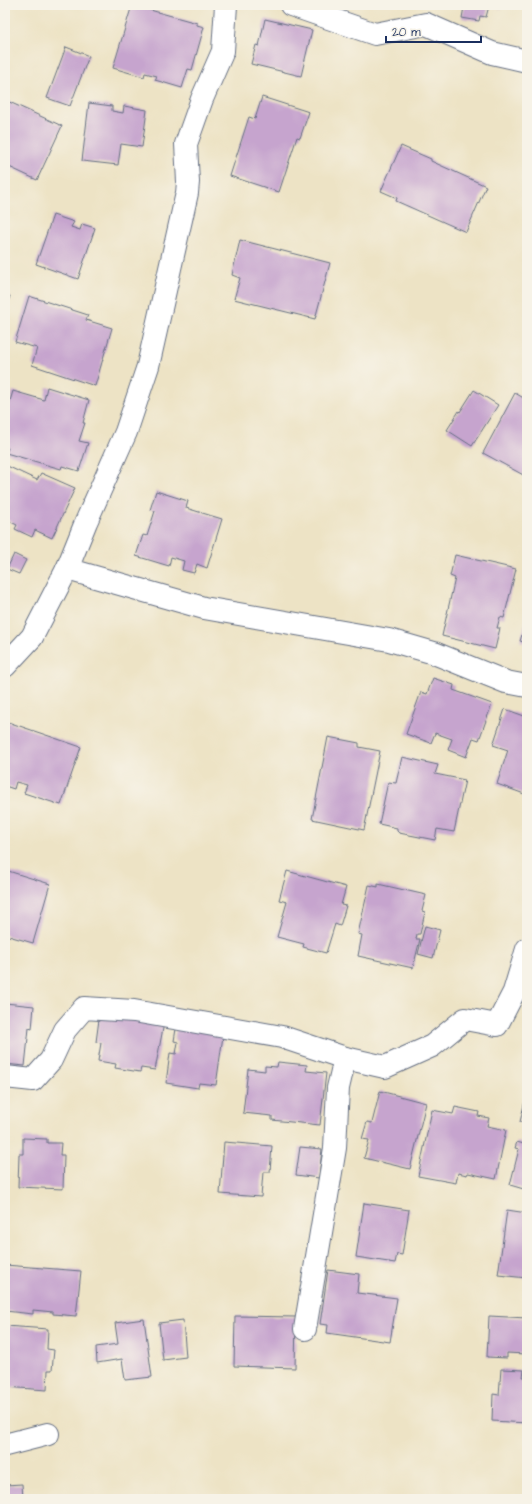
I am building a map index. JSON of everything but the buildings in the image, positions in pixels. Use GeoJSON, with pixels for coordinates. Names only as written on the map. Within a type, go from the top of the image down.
{"type":"FeatureCollection","features":[{"type":"Feature","properties":{"kind":"street"},"geometry":{"type":"LineString","coordinates":[[5,666],[32,637],[67,569],[126,432],[148,366],[187,193],[188,182],[186,144],[202,99],[223,51],[226,5]]}},
{"type":"Feature","properties":{"kind":"street"},"geometry":{"type":"LineString","coordinates":[[291,5],[375,34],[426,24],[492,53],[527,60]]}},
{"type":"Feature","properties":{"kind":"street"},"geometry":{"type":"LineString","coordinates":[[67,569],[204,608],[389,640],[434,653],[506,682],[527,686]]}},
{"type":"Feature","properties":{"kind":"street"},"geometry":{"type":"LineString","coordinates":[[5,1077],[33,1080],[51,1060],[65,1030],[84,1008],[134,1011],[282,1037],[345,1058],[386,1067],[432,1046],[465,1019],[497,1025],[514,992],[527,949]]}},
{"type":"Feature","properties":{"kind":"street"},"geometry":{"type":"LineString","coordinates":[[305,1330],[335,1148],[338,1088],[345,1058]]}},
{"type":"Feature","properties":{"kind":"street"},"geometry":{"type":"LineString","coordinates":[[5,1445],[48,1434]]}}]}
